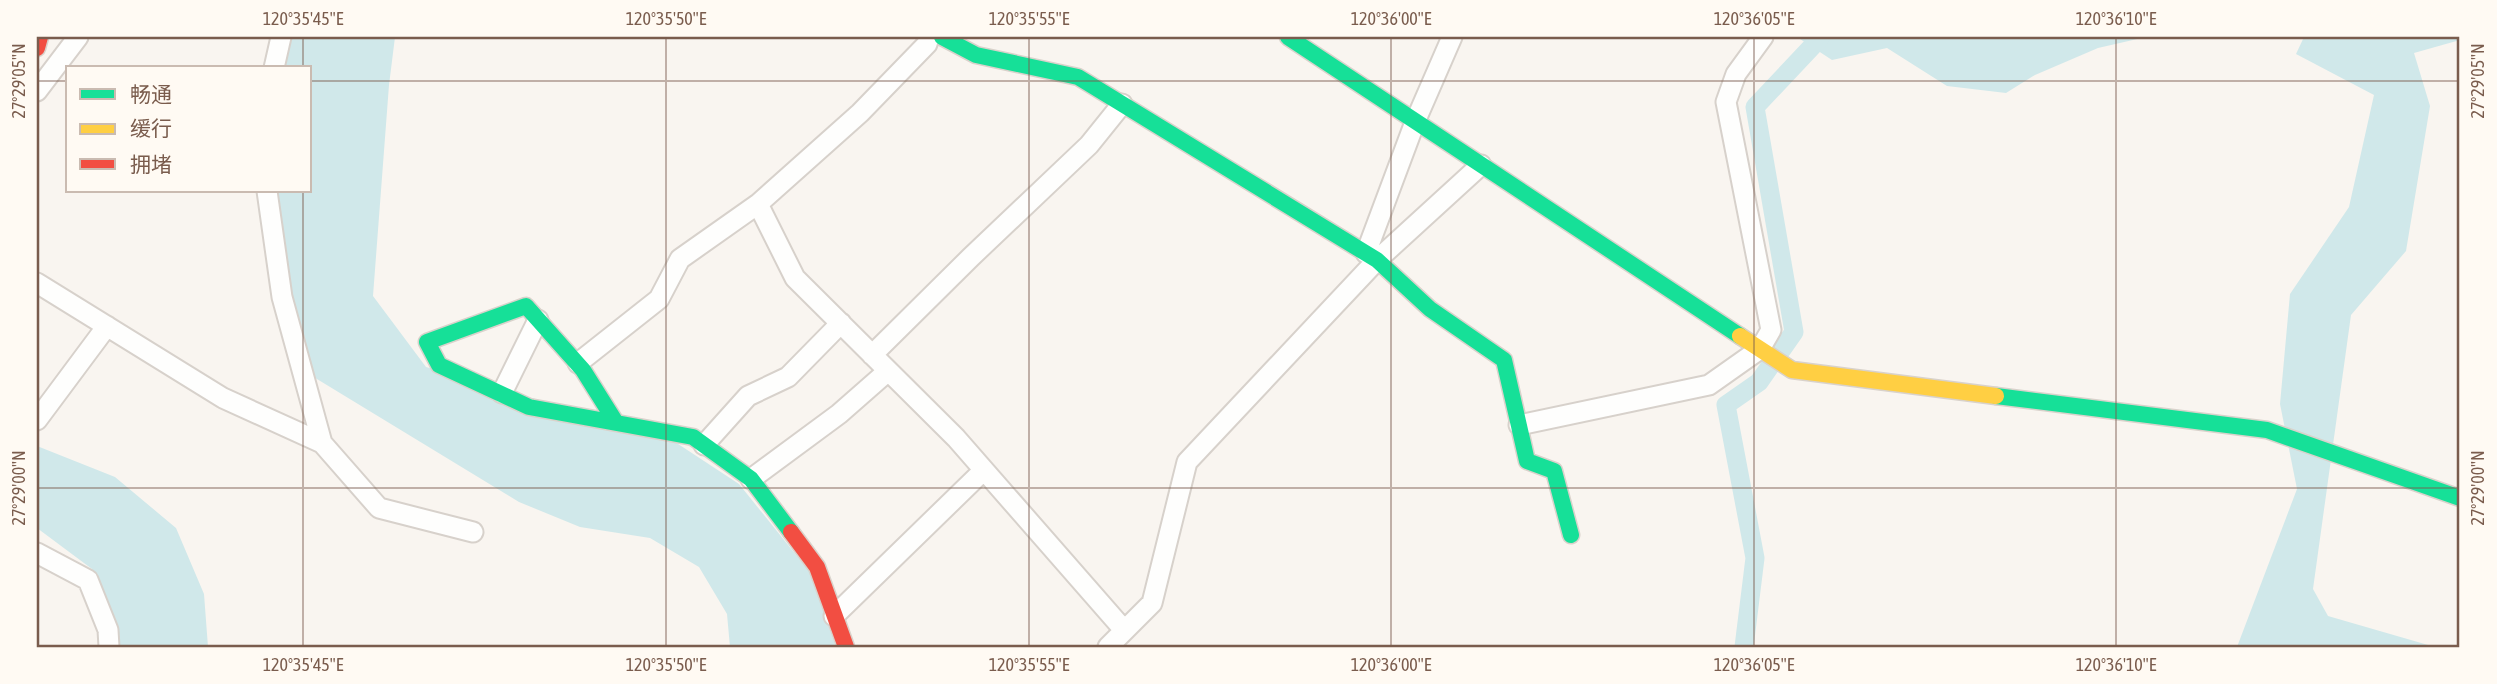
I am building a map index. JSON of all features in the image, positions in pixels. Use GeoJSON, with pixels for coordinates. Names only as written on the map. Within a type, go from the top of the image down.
{"type":"FeatureCollection","features":[{"type":"Feature","properties":{"kind":"main road"},"geometry":{"type":"LineString","coordinates":[[37,48],[40,37]]}},
{"type":"Feature","properties":{"kind":"main road"},"geometry":{"type":"LineString","coordinates":[[942,37],[976,55],[1078,77],[1371,257],[1430,309],[1504,360],[1527,461],[1554,471],[1571,535]]}},
{"type":"Feature","properties":{"kind":"main road"},"geometry":{"type":"LineString","coordinates":[[1288,37],[1792,370],[2267,430],[2460,498]]}},
{"type":"Feature","properties":{"kind":"main road"},"geometry":{"type":"LineString","coordinates":[[615,421],[578,363],[526,306],[427,342],[439,365],[529,407],[693,437],[751,479],[817,567],[846,647]]}},
{"type":"Feature","properties":{"kind":"street"},"geometry":{"type":"LineString","coordinates":[[37,91],[78,37]]}},
{"type":"Feature","properties":{"kind":"street"},"geometry":{"type":"LineString","coordinates":[[274,66],[281,37]]}},
{"type":"Feature","properties":{"kind":"street"},"geometry":{"type":"LineString","coordinates":[[578,363],[659,299],[680,259],[758,204],[860,113],[927,44],[929,37]]}},
{"type":"Feature","properties":{"kind":"street"},"geometry":{"type":"LineString","coordinates":[[1371,257],[1415,122],[1452,37]]}},
{"type":"Feature","properties":{"kind":"street"},"geometry":{"type":"LineString","coordinates":[[1519,425],[1710,386],[1760,349],[1771,330],[1726,102],[1736,74],[1763,37]]}},
{"type":"Feature","properties":{"kind":"street"},"geometry":{"type":"LineString","coordinates":[[873,355],[1089,145],[1122,104]]}},
{"type":"Feature","properties":{"kind":"street"},"geometry":{"type":"LineString","coordinates":[[1108,647],[1152,603],[1187,461],[1371,257],[1480,165]]}},
{"type":"Feature","properties":{"kind":"street"},"geometry":{"type":"LineString","coordinates":[[267,192],[282,297],[322,443]]}},
{"type":"Feature","properties":{"kind":"street"},"geometry":{"type":"LineString","coordinates":[[758,204],[795,278],[956,438],[1124,630]]}},
{"type":"Feature","properties":{"kind":"street"},"geometry":{"type":"LineString","coordinates":[[37,283],[223,398],[322,443],[379,508],[473,532]]}},
{"type":"Feature","properties":{"kind":"street"},"geometry":{"type":"LineString","coordinates":[[502,393],[538,320]]}},
{"type":"Feature","properties":{"kind":"street"},"geometry":{"type":"LineString","coordinates":[[704,445],[748,396],[788,377],[841,323]]}},
{"type":"Feature","properties":{"kind":"street"},"geometry":{"type":"LineString","coordinates":[[37,419],[107,326]]}},
{"type":"Feature","properties":{"kind":"street"},"geometry":{"type":"LineString","coordinates":[[751,479],[839,414],[888,370]]}},
{"type":"Feature","properties":{"kind":"street"},"geometry":{"type":"LineString","coordinates":[[834,615],[984,470]]}},
{"type":"Feature","properties":{"kind":"street"},"geometry":{"type":"LineString","coordinates":[[37,552],[88,580],[108,631],[109,647]]}},
{"type":"Feature","properties":{"kind":"water"},"geometry":{"type":"Polygon","coordinates":[[[289,37],[395,37],[373,296],[426,367],[669,438],[739,484],[809,571],[836,647],[730,647],[727,614],[699,567],[650,538],[580,527],[519,502],[312,376],[286,268],[276,192],[312,192],[312,66],[282,66],[289,37]]]}},
{"type":"Feature","properties":{"kind":"water"},"geometry":{"type":"Polygon","coordinates":[[[1797,37],[2146,37],[2098,48],[2035,75],[2006,93],[1947,86],[1887,48],[1832,60],[1797,37]]]}},
{"type":"Feature","properties":{"kind":"water"},"geometry":{"type":"Polygon","coordinates":[[[2304,37],[2460,37],[2460,40],[2414,53],[2430,106],[2406,251],[2351,315],[2313,589],[2328,616],[2435,647],[2237,647],[2297,489],[2280,404],[2290,294],[2349,207],[2374,95],[2296,54],[2304,37]]]}},
{"type":"Feature","properties":{"kind":"water"},"geometry":{"type":"Polygon","coordinates":[[[37,446],[115,477],[176,528],[204,594],[208,647],[116,647],[115,635],[92,569],[37,528],[37,446]]]}},
{"type":"Feature","properties":{"kind":"waterway"},"geometry":{"type":"LineString","coordinates":[[1744,647],[1755,558],[1726,405],[1759,382],[1794,332],[1755,107],[1821,37]]}},
{"type":"Feature","properties":{"kind":"traffic: fast"},"geometry":{"type":"LineString","coordinates":[[942,37],[976,55],[1078,77],[1377,260],[1430,309],[1504,360],[1527,461],[1554,471],[1571,535]]}},
{"type":"Feature","properties":{"kind":"traffic: fast"},"geometry":{"type":"LineString","coordinates":[[1288,37],[1740,336]]}},
{"type":"Feature","properties":{"kind":"traffic: fast"},"geometry":{"type":"LineString","coordinates":[[615,421],[583,370],[526,306],[427,342],[439,365],[529,407],[693,437],[751,479],[791,532]]}},
{"type":"Feature","properties":{"kind":"traffic: fast"},"geometry":{"type":"LineString","coordinates":[[1996,396],[2267,430],[2460,498]]}},
{"type":"Feature","properties":{"kind":"traffic: slow"},"geometry":{"type":"LineString","coordinates":[[1740,336],[1792,370],[1996,396]]}},
{"type":"Feature","properties":{"kind":"traffic: jam"},"geometry":{"type":"LineString","coordinates":[[37,48],[40,37]]}},
{"type":"Feature","properties":{"kind":"traffic: jam"},"geometry":{"type":"LineString","coordinates":[[791,532],[817,567],[846,647]]}}]}
